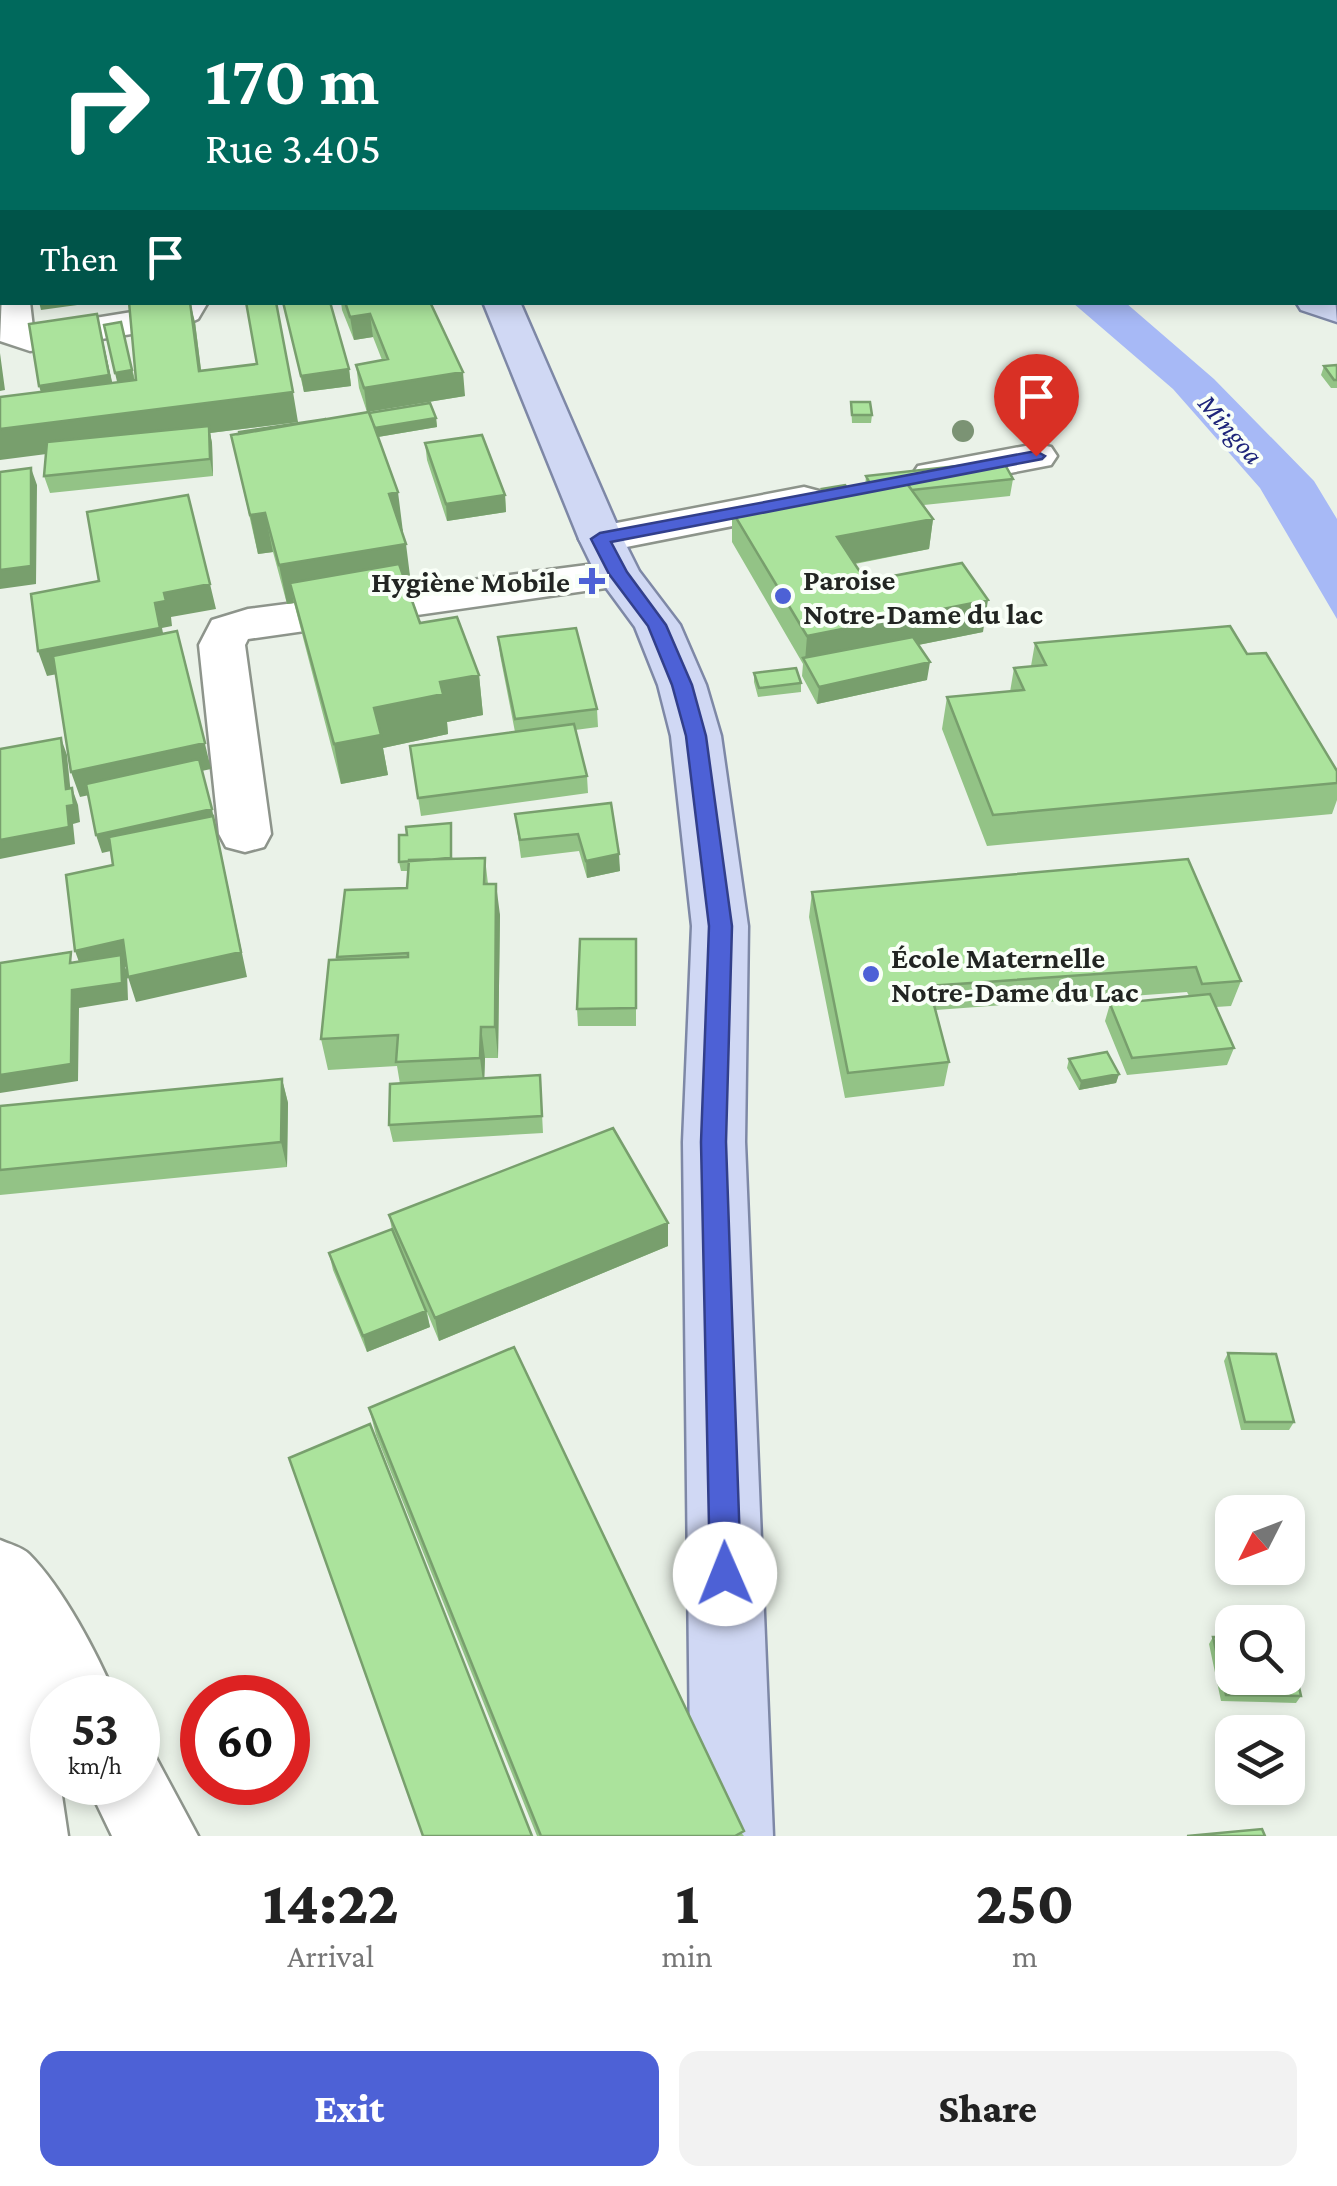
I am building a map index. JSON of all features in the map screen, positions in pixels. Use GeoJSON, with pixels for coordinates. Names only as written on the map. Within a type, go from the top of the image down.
{"type":"FeatureCollection","features":[{"type":"Feature","properties":{"kind":"main road"},"geometry":{"type":"LineString","coordinates":[[504,305],[609,556],[657,625],[682,685],[696,736],[720,926],[714,1142],[732,1836]]}},
{"type":"Feature","properties":{"kind":"street"},"geometry":{"type":"LineString","coordinates":[[12,305],[14,334],[30,340],[172,317],[188,305]]}},
{"type":"Feature","properties":{"kind":"street"},"geometry":{"type":"LineString","coordinates":[[904,481],[1036,456]]}},
{"type":"Feature","properties":{"kind":"street"},"geometry":{"type":"LineString","coordinates":[[245,834],[222,645],[228,630],[248,623],[609,556],[847,492]]}},
{"type":"Feature","properties":{"kind":"street"},"geometry":{"type":"LineString","coordinates":[[0,1576],[32,1620],[63,1675]]}},
{"type":"Feature","properties":{"kind":"street"},"geometry":{"type":"LineString","coordinates":[[0,1643],[27,1836]]}},
{"type":"Feature","properties":{"kind":"street"},"geometry":{"type":"LineString","coordinates":[[139,1805],[157,1836]]}},
{"type":"Feature","properties":{"kind":"water","name":"Mingoa"},"geometry":{"type":"Polygon","coordinates":[[[1075,305],[1128,305],[1214,379],[1314,481],[1337,519],[1337,619],[1260,488],[1173,389],[1075,305]]]}},
{"type":"Feature","properties":{"kind":"building"},"geometry":{"type":"Polygon","coordinates":[[[129,305],[190,305],[199,371],[257,364],[247,305],[277,305],[293,392],[0,429],[0,397],[136,380],[129,305]]]}},
{"type":"Feature","properties":{"kind":"building"},"geometry":{"type":"Polygon","coordinates":[[[284,305],[331,305],[349,369],[301,376],[284,305]]]}},
{"type":"Feature","properties":{"kind":"building"},"geometry":{"type":"Polygon","coordinates":[[[346,305],[431,305],[463,372],[364,388],[356,365],[388,359],[370,314],[350,317],[346,305]]]}},
{"type":"Feature","properties":{"kind":"building"},"geometry":{"type":"Polygon","coordinates":[[[97,314],[109,375],[39,386],[29,324],[97,314]]]}},
{"type":"Feature","properties":{"kind":"building"},"geometry":{"type":"Polygon","coordinates":[[[121,322],[132,370],[115,373],[104,325],[121,322]]]}},
{"type":"Feature","properties":{"kind":"building"},"geometry":{"type":"Polygon","coordinates":[[[1337,365],[1337,380],[1334,380],[1324,366],[1337,365]]]}},
{"type":"Feature","properties":{"kind":"building"},"geometry":{"type":"Polygon","coordinates":[[[851,402],[870,402],[872,415],[852,415],[851,402]]]}},
{"type":"Feature","properties":{"kind":"building"},"geometry":{"type":"Polygon","coordinates":[[[430,403],[436,418],[375,428],[369,413],[430,403]]]}},
{"type":"Feature","properties":{"kind":"building"},"geometry":{"type":"Polygon","coordinates":[[[369,412],[398,492],[389,494],[406,544],[279,565],[265,513],[250,515],[231,435],[369,412]]]}},
{"type":"Feature","properties":{"kind":"building"},"geometry":{"type":"Polygon","coordinates":[[[326,419],[239,434],[239,432],[326,419]]]}},
{"type":"Feature","properties":{"kind":"building"},"geometry":{"type":"Polygon","coordinates":[[[209,426],[210,459],[44,476],[47,442],[209,426]]]}},
{"type":"Feature","properties":{"kind":"building"},"geometry":{"type":"Polygon","coordinates":[[[482,435],[505,495],[446,504],[425,443],[482,435]]]}},
{"type":"Feature","properties":{"kind":"building"},"geometry":{"type":"Polygon","coordinates":[[[1003,461],[1013,479],[912,490],[905,481],[872,487],[866,476],[1003,461]]]}},
{"type":"Feature","properties":{"kind":"building"},"geometry":{"type":"Polygon","coordinates":[[[31,468],[31,566],[0,570],[0,472],[31,468]]]}},
{"type":"Feature","properties":{"kind":"building"},"geometry":{"type":"Polygon","coordinates":[[[905,481],[933,519],[837,537],[866,581],[962,563],[988,600],[807,636],[732,511],[905,481]]]}},
{"type":"Feature","properties":{"kind":"building"},"geometry":{"type":"Polygon","coordinates":[[[845,485],[849,491],[826,495],[822,489],[845,485]]]}},
{"type":"Feature","properties":{"kind":"building"},"geometry":{"type":"Polygon","coordinates":[[[188,495],[210,584],[164,593],[166,601],[155,603],[160,628],[38,651],[31,594],[99,581],[87,512],[188,495]]]}},
{"type":"Feature","properties":{"kind":"building"},"geometry":{"type":"Polygon","coordinates":[[[399,564],[420,623],[457,617],[479,675],[440,682],[443,694],[374,708],[381,735],[334,744],[290,583],[399,564]]]}},
{"type":"Feature","properties":{"kind":"building"},"geometry":{"type":"Polygon","coordinates":[[[1230,626],[1247,654],[1266,653],[1337,771],[1337,783],[993,815],[947,697],[1024,690],[1014,668],[1046,665],[1035,643],[1230,626]]]}},
{"type":"Feature","properties":{"kind":"building"},"geometry":{"type":"Polygon","coordinates":[[[576,628],[597,709],[515,719],[498,637],[576,628]]]}},
{"type":"Feature","properties":{"kind":"building"},"geometry":{"type":"Polygon","coordinates":[[[177,631],[205,743],[71,772],[53,656],[177,631]]]}},
{"type":"Feature","properties":{"kind":"building"},"geometry":{"type":"Polygon","coordinates":[[[913,637],[930,662],[819,687],[803,658],[913,637]]]}},
{"type":"Feature","properties":{"kind":"building"},"geometry":{"type":"Polygon","coordinates":[[[796,668],[801,683],[759,688],[754,673],[796,668]]]}},
{"type":"Feature","properties":{"kind":"building"},"geometry":{"type":"Polygon","coordinates":[[[574,724],[587,776],[418,798],[410,746],[574,724]]]}},
{"type":"Feature","properties":{"kind":"building"},"geometry":{"type":"Polygon","coordinates":[[[61,738],[66,789],[72,788],[74,805],[67,806],[69,827],[0,840],[0,749],[61,738]]]}},
{"type":"Feature","properties":{"kind":"building"},"geometry":{"type":"Polygon","coordinates":[[[199,759],[212,809],[96,835],[86,784],[199,759]]]}},
{"type":"Feature","properties":{"kind":"building"},"geometry":{"type":"Polygon","coordinates":[[[611,803],[619,854],[586,861],[578,834],[520,840],[515,814],[611,803]]]}},
{"type":"Feature","properties":{"kind":"building"},"geometry":{"type":"Polygon","coordinates":[[[213,816],[241,952],[128,977],[123,940],[75,951],[66,875],[113,865],[109,837],[213,816]]]}},
{"type":"Feature","properties":{"kind":"building"},"geometry":{"type":"Polygon","coordinates":[[[451,823],[451,858],[399,862],[399,835],[407,835],[406,827],[451,823]]]}},
{"type":"Feature","properties":{"kind":"building"},"geometry":{"type":"Polygon","coordinates":[[[485,858],[484,884],[496,884],[495,1027],[481,1027],[480,1058],[396,1062],[398,1035],[321,1039],[329,960],[408,957],[408,953],[337,957],[345,890],[407,888],[409,860],[485,858]]]}},
{"type":"Feature","properties":{"kind":"building"},"geometry":{"type":"Polygon","coordinates":[[[1188,859],[1241,981],[1202,984],[1196,967],[929,986],[949,1062],[848,1073],[812,892],[1188,859]]]}},
{"type":"Feature","properties":{"kind":"building"},"geometry":{"type":"Polygon","coordinates":[[[580,939],[636,939],[636,1008],[577,1009],[580,939]]]}},
{"type":"Feature","properties":{"kind":"building"},"geometry":{"type":"Polygon","coordinates":[[[71,952],[70,963],[121,955],[122,983],[72,990],[71,1064],[0,1075],[0,963],[71,952]]]}},
{"type":"Feature","properties":{"kind":"building"},"geometry":{"type":"Polygon","coordinates":[[[1210,994],[1234,1048],[1132,1058],[1110,1004],[1210,994]]]}},
{"type":"Feature","properties":{"kind":"building"},"geometry":{"type":"Polygon","coordinates":[[[1107,1052],[1119,1074],[1081,1081],[1069,1059],[1107,1052]]]}},
{"type":"Feature","properties":{"kind":"building"},"geometry":{"type":"Polygon","coordinates":[[[540,1075],[542,1116],[389,1125],[390,1084],[540,1075]]]}},
{"type":"Feature","properties":{"kind":"building"},"geometry":{"type":"Polygon","coordinates":[[[282,1079],[281,1142],[0,1170],[0,1106],[282,1079]]]}},
{"type":"Feature","properties":{"kind":"building"},"geometry":{"type":"Polygon","coordinates":[[[613,1128],[668,1223],[435,1318],[389,1215],[613,1128]]]}},
{"type":"Feature","properties":{"kind":"building"},"geometry":{"type":"Polygon","coordinates":[[[392,1229],[426,1311],[363,1336],[329,1253],[392,1229]]]}},
{"type":"Feature","properties":{"kind":"building"},"geometry":{"type":"Polygon","coordinates":[[[514,1347],[744,1831],[735,1836],[541,1836],[369,1408],[514,1347]]]}},
{"type":"Feature","properties":{"kind":"building"},"geometry":{"type":"Polygon","coordinates":[[[1228,1353],[1276,1354],[1294,1422],[1245,1422],[1228,1353]]]}},
{"type":"Feature","properties":{"kind":"building"},"geometry":{"type":"Polygon","coordinates":[[[370,1424],[532,1836],[423,1836],[289,1458],[370,1424]]]}},
{"type":"Feature","properties":{"kind":"building"},"geometry":{"type":"Polygon","coordinates":[[[1262,1829],[1265,1836],[1187,1836],[1262,1829]]]}},
{"type":"Feature","properties":{"kind":"place","name":"Hygiène Mobile"},"geometry":{"type":"Point","coordinates":[592,581]}},
{"type":"Feature","properties":{"kind":"place","name":"Paroise Notre-Dame du lac"},"geometry":{"type":"Point","coordinates":[783,596]}},
{"type":"Feature","properties":{"kind":"place","name":"École Maternelle Notre-Dame du Lac"},"geometry":{"type":"Point","coordinates":[871,974]}},
{"type":"Feature","properties":{"kind":"route"},"geometry":{"type":"LineString","coordinates":[[725,1574],[714,1142],[720,926],[696,736],[682,685],[657,625],[618,574],[600,539],[1036,456]]}}]}
